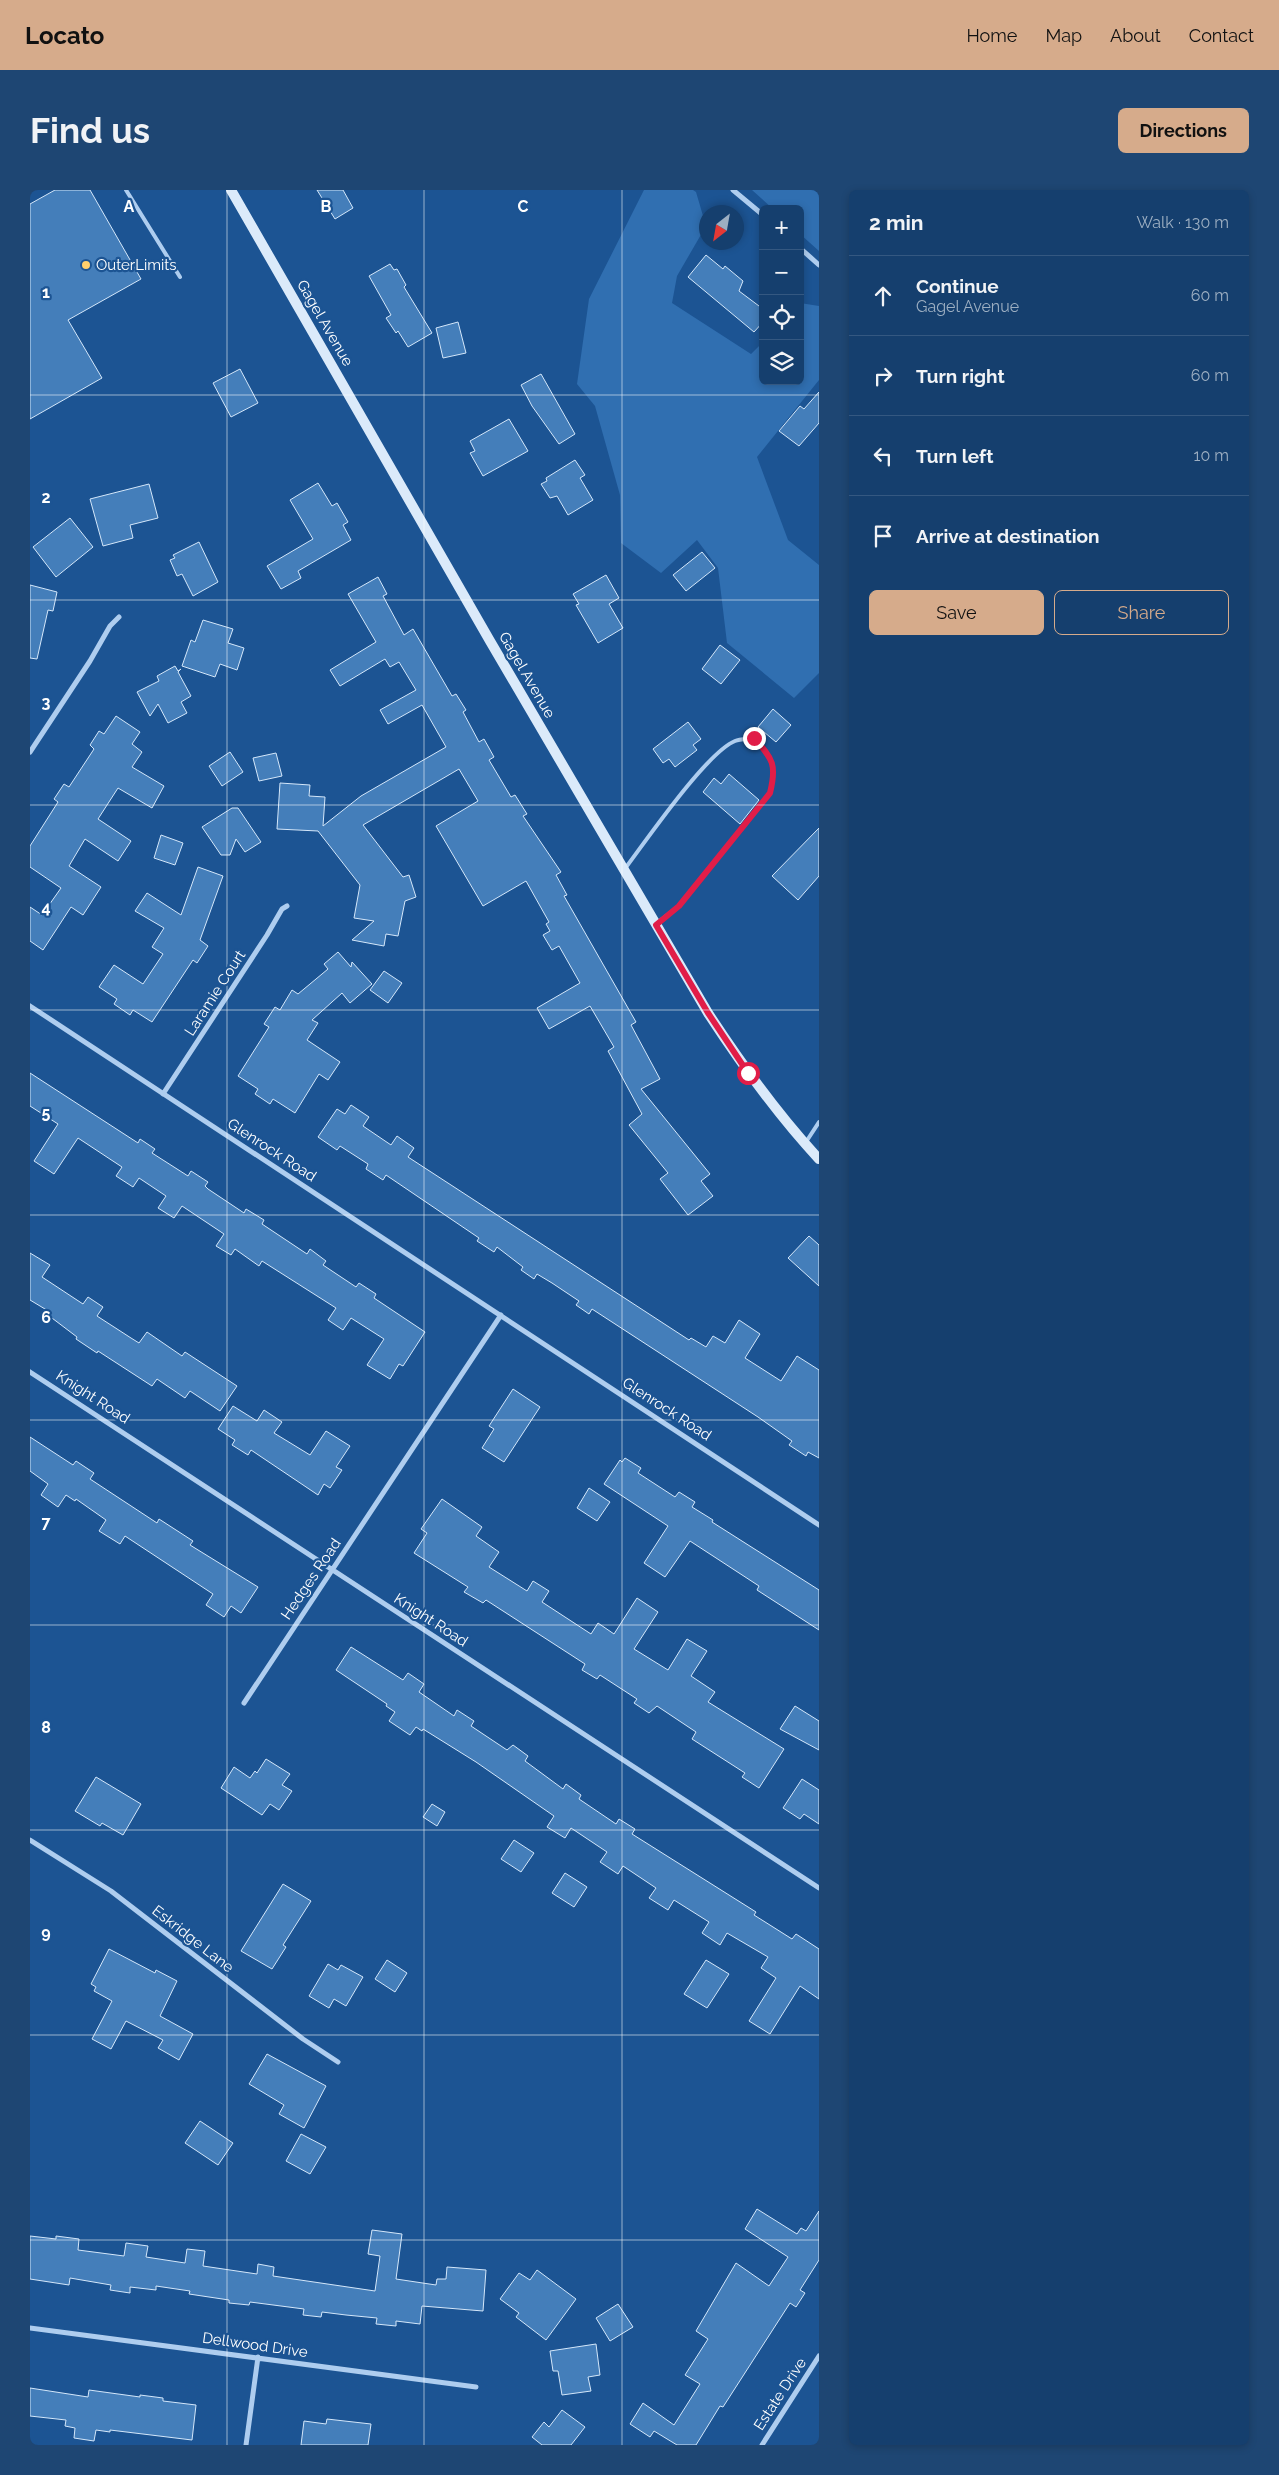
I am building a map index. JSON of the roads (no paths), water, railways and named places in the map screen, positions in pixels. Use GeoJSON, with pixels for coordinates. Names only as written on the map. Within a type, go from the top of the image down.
{"type":"FeatureCollection","features":[{"type":"Feature","properties":{"kind":"street","name":"Gagel Avenue"},"geometry":{"type":"LineString","coordinates":[[231,190],[708,1013],[748,1073],[819,1159]]}},
{"type":"Feature","properties":{"kind":"street"},"geometry":{"type":"LineString","coordinates":[[733,190],[759,212]]}},
{"type":"Feature","properties":{"kind":"street"},"geometry":{"type":"LineString","coordinates":[[802,250],[819,265]]}},
{"type":"Feature","properties":{"kind":"street"},"geometry":{"type":"LineString","coordinates":[[30,752],[90,661],[110,626],[119,617]]}},
{"type":"Feature","properties":{"kind":"street","name":"Laramie Court"},"geometry":{"type":"LineString","coordinates":[[163,1094],[282,909],[287,906]]}},
{"type":"Feature","properties":{"kind":"street","name":"Glenrock Road"},"geometry":{"type":"LineString","coordinates":[[30,1006],[819,1525]]}},
{"type":"Feature","properties":{"kind":"street","name":"Hedges Road"},"geometry":{"type":"LineString","coordinates":[[244,1703],[501,1315]]}},
{"type":"Feature","properties":{"kind":"street","name":"Knight Road"},"geometry":{"type":"LineString","coordinates":[[30,1372],[819,1888]]}},
{"type":"Feature","properties":{"kind":"street","name":"Eskridge Lane"},"geometry":{"type":"LineString","coordinates":[[30,1840],[110,1891],[303,2040],[338,2062]]}},
{"type":"Feature","properties":{"kind":"street","name":"Dellwood Drive"},"geometry":{"type":"LineString","coordinates":[[30,2328],[476,2387]]}},
{"type":"Feature","properties":{"kind":"street","name":"Estate Drive"},"geometry":{"type":"LineString","coordinates":[[762,2445],[819,2356]]}},
{"type":"Feature","properties":{"kind":"street"},"geometry":{"type":"LineString","coordinates":[[246,2445],[258,2358]]}},
{"type":"Feature","properties":{"kind":"lane"},"geometry":{"type":"LineString","coordinates":[[126,190],[180,277]]}},
{"type":"Feature","properties":{"kind":"lane"},"geometry":{"type":"LineString","coordinates":[[624,870],[695,779],[718,753],[735,741],[754,738],[768,753],[775,773],[770,793],[679,906],[656,925]]}},
{"type":"Feature","properties":{"kind":"lane"},"geometry":{"type":"LineString","coordinates":[[805,1144],[819,1122]]}},
{"type":"Feature","properties":{"kind":"place","name":"OuterLimits"},"geometry":{"type":"Point","coordinates":[86,265]}}]}
